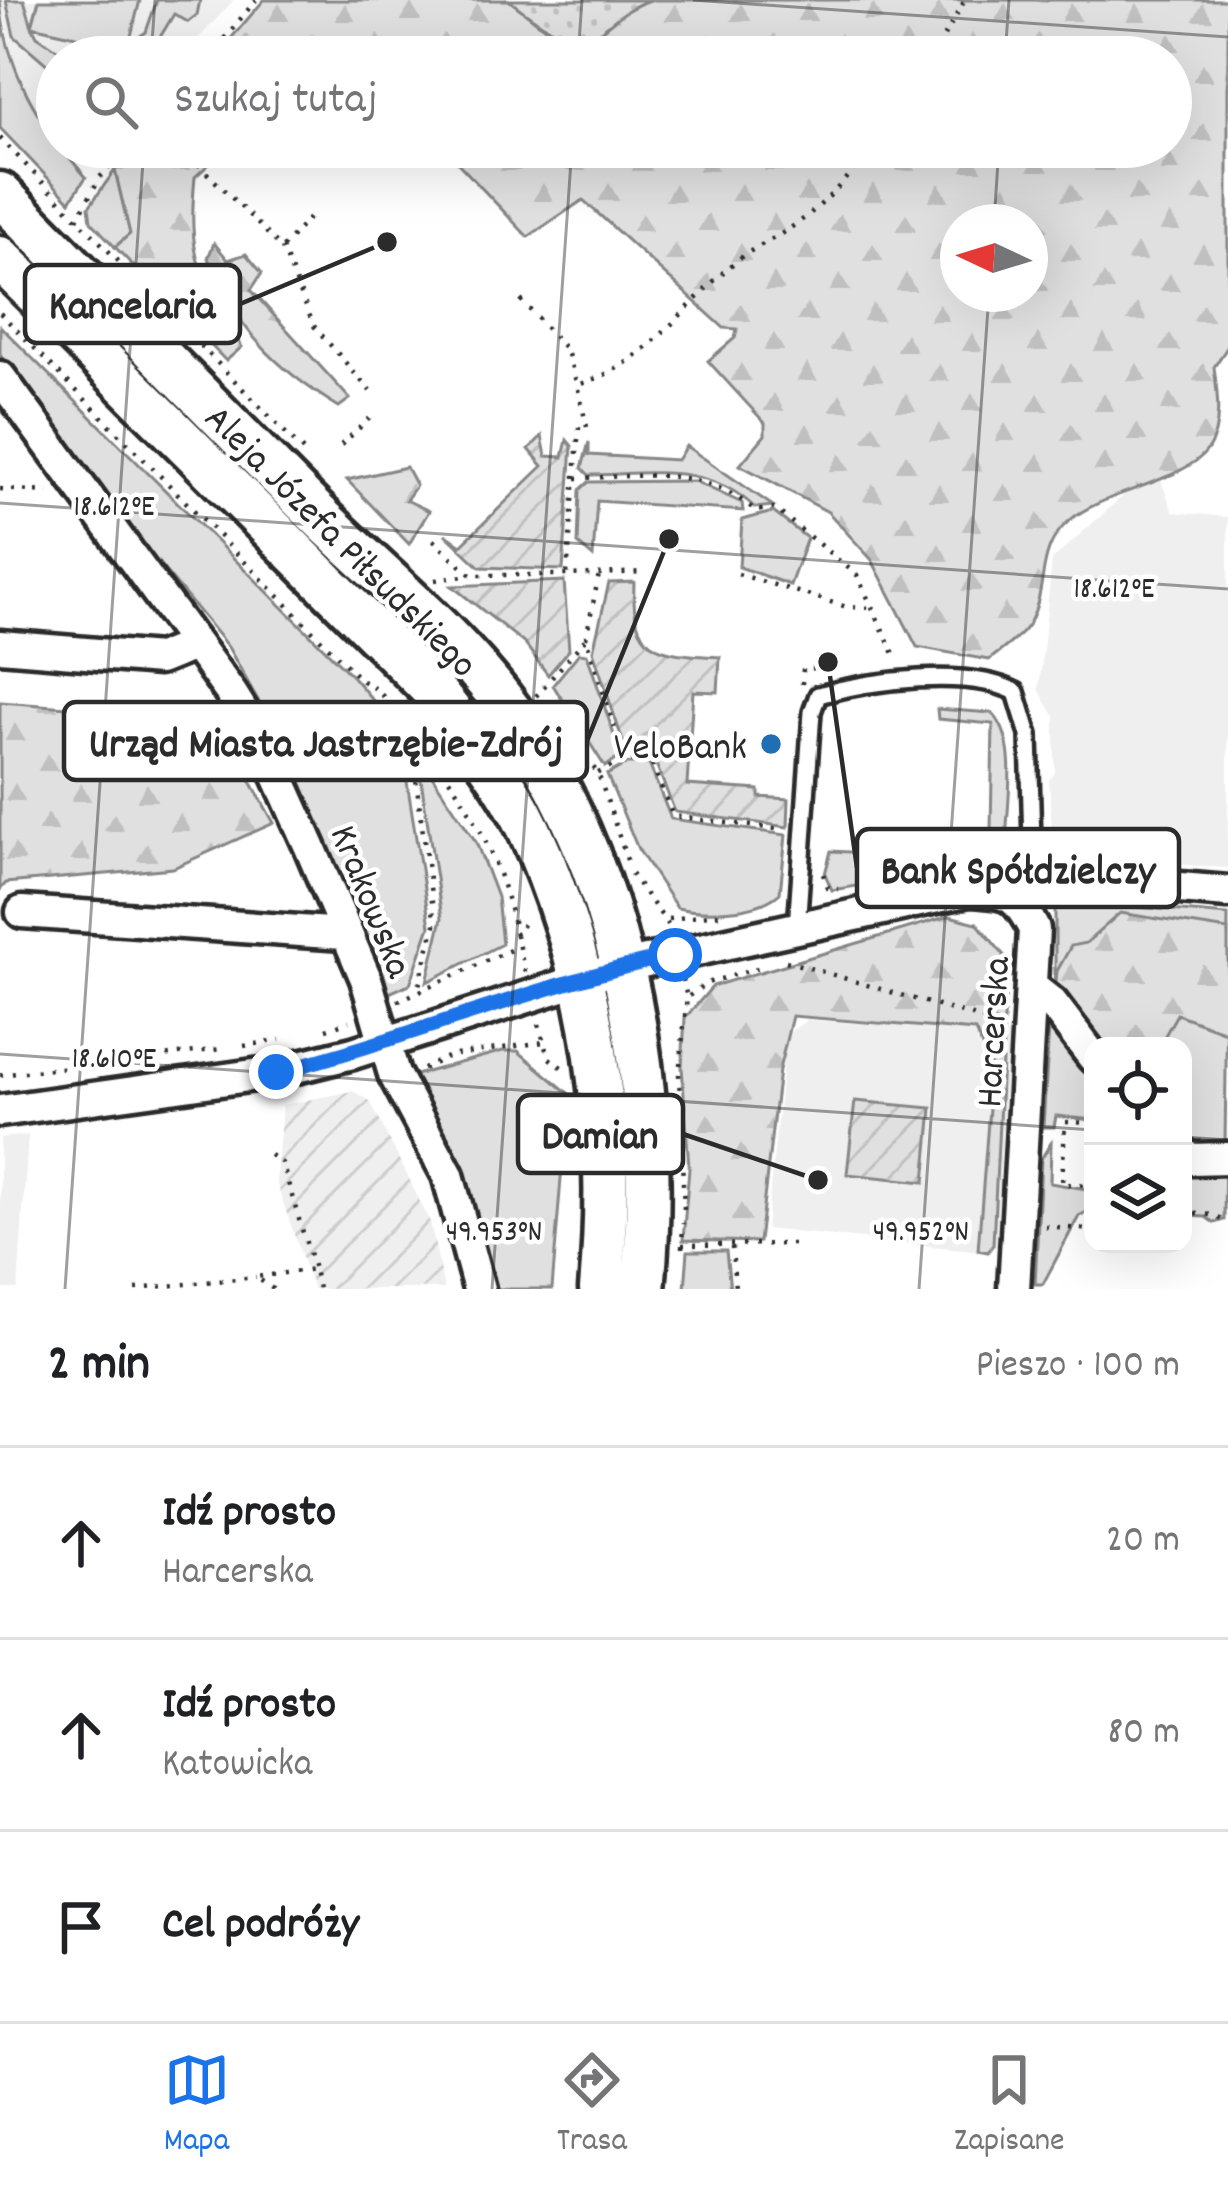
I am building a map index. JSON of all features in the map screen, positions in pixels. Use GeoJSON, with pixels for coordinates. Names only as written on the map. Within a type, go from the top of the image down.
{"type":"FeatureCollection","features":[{"type":"Feature","properties":{"kind":"main road","name":"Aleja Józefa Piłsudskiego"},"geometry":{"type":"LineString","coordinates":[[0,194],[477,669],[553,783],[624,966],[645,1078],[649,1133],[643,1289]]}},
{"type":"Feature","properties":{"kind":"main road","name":"Aleja Józefa Piłsudskiego"},"geometry":{"type":"LineString","coordinates":[[0,258],[430,687],[490,762],[530,830],[582,977],[608,1128],[601,1289]]}},
{"type":"Feature","properties":{"kind":"street","name":"Krakowska"},"geometry":{"type":"LineString","coordinates":[[0,377],[265,747],[386,1040],[382,1043],[394,1074],[448,1175],[478,1289]]}},
{"type":"Feature","properties":{"kind":"street"},"geometry":{"type":"LineString","coordinates":[[0,646],[159,659],[194,645]]}},
{"type":"Feature","properties":{"kind":"street","name":"Harcerska"},"geometry":{"type":"LineString","coordinates":[[1014,1289],[1033,988],[1034,929],[1027,888]]}},
{"type":"Feature","properties":{"kind":"street","name":"Harcerska"},"geometry":{"type":"LineString","coordinates":[[0,1111],[276,1072],[582,977],[624,966],[801,942],[969,890],[1228,892]]}},
{"type":"Feature","properties":{"kind":"street"},"geometry":{"type":"LineString","coordinates":[[22,913],[344,934]]}},
{"type":"Feature","properties":{"kind":"street"},"geometry":{"type":"LineString","coordinates":[[1033,988],[1052,1003],[1084,1045]]}},
{"type":"Feature","properties":{"kind":"street"},"geometry":{"type":"LineString","coordinates":[[1192,1160],[1228,1158]]}},
{"type":"Feature","properties":{"kind":"lane"},"geometry":{"type":"LineString","coordinates":[[801,942],[798,835],[818,695],[919,679],[1001,684],[1016,692],[1029,735],[1027,888]]}},
{"type":"Feature","properties":{"kind":"path"},"geometry":{"type":"LineString","coordinates":[[226,36],[256,0]]}},
{"type":"Feature","properties":{"kind":"path"},"geometry":{"type":"LineString","coordinates":[[944,36],[964,0]]}},
{"type":"Feature","properties":{"kind":"path"},"geometry":{"type":"LineString","coordinates":[[0,138],[297,438],[313,468]]}},
{"type":"Feature","properties":{"kind":"path"},"geometry":{"type":"LineString","coordinates":[[77,218],[109,168]]}},
{"type":"Feature","properties":{"kind":"path"},"geometry":{"type":"LineString","coordinates":[[202,168],[282,248],[314,326],[370,392]]}},
{"type":"Feature","properties":{"kind":"path"},"geometry":{"type":"LineString","coordinates":[[577,385],[612,375],[678,324],[709,285],[742,256],[789,230],[855,168]]}},
{"type":"Feature","properties":{"kind":"path"},"geometry":{"type":"LineString","coordinates":[[282,248],[309,218]]}},
{"type":"Feature","properties":{"kind":"path"},"geometry":{"type":"LineString","coordinates":[[521,300],[567,351],[577,385],[583,427],[567,575]]}},
{"type":"Feature","properties":{"kind":"path"},"geometry":{"type":"LineString","coordinates":[[0,313],[362,681],[375,687],[432,753],[485,837],[507,889],[521,960]]}},
{"type":"Feature","properties":{"kind":"path"},"geometry":{"type":"LineString","coordinates":[[341,445],[372,416]]}},
{"type":"Feature","properties":{"kind":"path"},"geometry":{"type":"LineString","coordinates":[[0,489],[55,493],[41,473]]}},
{"type":"Feature","properties":{"kind":"path"},"geometry":{"type":"LineString","coordinates":[[576,478],[691,476],[720,484],[756,511],[774,508],[857,575],[898,660],[885,665]]}},
{"type":"Feature","properties":{"kind":"path"},"geometry":{"type":"LineString","coordinates":[[433,540],[471,575]]}},
{"type":"Feature","properties":{"kind":"path"},"geometry":{"type":"LineString","coordinates":[[536,696],[586,638],[600,572]]}},
{"type":"Feature","properties":{"kind":"path"},"geometry":{"type":"LineString","coordinates":[[425,581],[471,575],[646,572]]}},
{"type":"Feature","properties":{"kind":"path"},"geometry":{"type":"LineString","coordinates":[[738,574],[847,607],[875,608]]}},
{"type":"Feature","properties":{"kind":"path"},"geometry":{"type":"LineString","coordinates":[[792,605],[793,590]]}},
{"type":"Feature","properties":{"kind":"path"},"geometry":{"type":"LineString","coordinates":[[586,638],[625,760]]}},
{"type":"Feature","properties":{"kind":"path"},"geometry":{"type":"LineString","coordinates":[[801,691],[802,668],[836,670]]}},
{"type":"Feature","properties":{"kind":"path"},"geometry":{"type":"LineString","coordinates":[[409,728],[435,926],[417,993]]}},
{"type":"Feature","properties":{"kind":"path"},"geometry":{"type":"LineString","coordinates":[[598,773],[625,760],[650,760],[673,816],[798,835]]}},
{"type":"Feature","properties":{"kind":"path"},"geometry":{"type":"LineString","coordinates":[[516,935],[537,909]]}},
{"type":"Feature","properties":{"kind":"path"},"geometry":{"type":"LineString","coordinates":[[668,919],[725,914]]}},
{"type":"Feature","properties":{"kind":"path"},"geometry":{"type":"LineString","coordinates":[[801,942],[783,960],[999,1023],[1007,1036]]}},
{"type":"Feature","properties":{"kind":"path"},"geometry":{"type":"LineString","coordinates":[[398,1001],[517,946]]}},
{"type":"Feature","properties":{"kind":"path"},"geometry":{"type":"LineString","coordinates":[[687,997],[707,983],[764,966]]}},
{"type":"Feature","properties":{"kind":"path"},"geometry":{"type":"LineString","coordinates":[[314,1032],[361,1016]]}},
{"type":"Feature","properties":{"kind":"path"},"geometry":{"type":"LineString","coordinates":[[0,1075],[298,1037]]}},
{"type":"Feature","properties":{"kind":"path"},"geometry":{"type":"LineString","coordinates":[[419,1081],[426,1064],[438,1059],[542,1038],[548,1057],[574,1076]]}},
{"type":"Feature","properties":{"kind":"path"},"geometry":{"type":"LineString","coordinates":[[1084,1123],[1065,1122],[1062,1184],[1084,1185]]}},
{"type":"Feature","properties":{"kind":"path"},"geometry":{"type":"LineString","coordinates":[[1052,1131],[1064,1132]]}},
{"type":"Feature","properties":{"kind":"path"},"geometry":{"type":"LineString","coordinates":[[270,1155],[282,1163],[318,1289]]}},
{"type":"Feature","properties":{"kind":"path"},"geometry":{"type":"LineString","coordinates":[[1041,1171],[1063,1172]]}},
{"type":"Feature","properties":{"kind":"path"},"geometry":{"type":"LineString","coordinates":[[1192,1214],[1213,1215],[1228,1224]]}},
{"type":"Feature","properties":{"kind":"path"},"geometry":{"type":"LineString","coordinates":[[1038,1225],[1084,1229]]}},
{"type":"Feature","properties":{"kind":"path"},"geometry":{"type":"LineString","coordinates":[[682,1245],[795,1244]]}},
{"type":"Feature","properties":{"kind":"path"},"geometry":{"type":"LineString","coordinates":[[732,1246],[735,1289]]}},
{"type":"Feature","properties":{"kind":"path"},"geometry":{"type":"LineString","coordinates":[[136,1289],[314,1269]]}},
{"type":"Feature","properties":{"kind":"path"},"geometry":{"type":"LineString","coordinates":[[256,1277],[273,1289]]}},
{"type":"Feature","properties":{"kind":"shaded area"},"geometry":{"type":"Polygon","coordinates":[[[1,0],[234,0],[201,36],[36,36],[36,116],[13,61],[1,0]]]}},
{"type":"Feature","properties":{"kind":"shaded area"},"geometry":{"type":"Polygon","coordinates":[[[1161,480],[1173,512],[1228,517],[1228,868],[1062,855],[1053,848],[1049,780],[1055,773],[1055,717],[1039,690],[1052,560],[1126,493],[1161,480]]]}},
{"type":"Feature","properties":{"kind":"shaded area"},"geometry":{"type":"Polygon","coordinates":[[[807,1020],[1010,1034],[997,1247],[981,1251],[766,1229],[785,1044],[791,1031],[807,1020]]]}},
{"type":"Feature","properties":{"kind":"shaded area"},"geometry":{"type":"Polygon","coordinates":[[[353,1091],[370,1101],[430,1222],[444,1289],[313,1289],[276,1182],[282,1105],[353,1091]]]}},
{"type":"Feature","properties":{"kind":"shaded area"},"geometry":{"type":"Polygon","coordinates":[[[28,1135],[18,1289],[0,1289],[0,1138],[28,1135]]]}},
{"type":"Feature","properties":{"kind":"green space"},"geometry":{"type":"Polygon","coordinates":[[[0,0],[10,51],[36,110],[36,166],[0,128],[0,0]]]}},
{"type":"Feature","properties":{"kind":"green space"},"geometry":{"type":"Polygon","coordinates":[[[6,0],[24,0],[37,36],[36,55],[14,36],[6,0]]]}},
{"type":"Feature","properties":{"kind":"green space"},"geometry":{"type":"Polygon","coordinates":[[[39,0],[140,0],[131,36],[76,36],[32,26],[39,0]]]}},
{"type":"Feature","properties":{"kind":"green space"},"geometry":{"type":"Polygon","coordinates":[[[157,0],[200,0],[197,15],[188,22],[174,14],[161,36],[140,36],[157,0]]]}},
{"type":"Feature","properties":{"kind":"green space"},"geometry":{"type":"Polygon","coordinates":[[[264,0],[509,0],[545,28],[600,32],[621,10],[650,0],[1228,0],[1228,346],[1214,367],[1218,408],[1213,440],[1197,460],[1181,470],[1102,502],[1069,521],[1051,544],[1030,622],[989,660],[917,647],[872,560],[828,512],[740,465],[765,435],[765,423],[708,361],[735,338],[737,329],[724,328],[583,200],[528,237],[463,168],[1192,168],[1192,36],[233,36],[264,0]]]}},
{"type":"Feature","properties":{"kind":"green space"},"geometry":{"type":"Polygon","coordinates":[[[509,0],[650,0],[591,36],[566,35],[509,0]]]}},
{"type":"Feature","properties":{"kind":"green space"},"geometry":{"type":"Polygon","coordinates":[[[38,168],[79,168],[86,177],[70,201],[38,168]]]}},
{"type":"Feature","properties":{"kind":"green space"},"geometry":{"type":"Polygon","coordinates":[[[205,168],[195,177],[195,249],[207,285],[242,347],[226,361],[115,247],[130,234],[115,170],[205,168]]]}},
{"type":"Feature","properties":{"kind":"green space"},"geometry":{"type":"Polygon","coordinates":[[[115,170],[130,234],[115,247],[91,221],[89,207],[115,170]]]}},
{"type":"Feature","properties":{"kind":"green space"},"geometry":{"type":"Polygon","coordinates":[[[0,216],[445,655],[555,811],[570,863],[534,796],[462,691],[315,555],[0,234],[0,216]]]}},
{"type":"Feature","properties":{"kind":"green space"},"geometry":{"type":"Polygon","coordinates":[[[214,243],[228,260],[246,254],[262,273],[251,290],[350,399],[339,407],[295,377],[260,344],[219,283],[208,258],[214,243]]]}},
{"type":"Feature","properties":{"kind":"green space"},"geometry":{"type":"Polygon","coordinates":[[[0,326],[353,677],[399,731],[430,926],[410,984],[387,994],[294,764],[228,647],[118,514],[0,355],[0,326]]]}},
{"type":"Feature","properties":{"kind":"green space"},"geometry":{"type":"Polygon","coordinates":[[[542,436],[546,456],[563,457],[567,440],[572,446],[563,570],[480,567],[445,534],[461,545],[543,466],[529,449],[542,436]]]}},
{"type":"Feature","properties":{"kind":"green space"},"geometry":{"type":"Polygon","coordinates":[[[589,442],[589,455],[677,460],[686,446],[773,506],[755,508],[737,493],[698,477],[589,475],[582,468],[589,442]]]}},
{"type":"Feature","properties":{"kind":"green space"},"geometry":{"type":"Polygon","coordinates":[[[406,467],[416,486],[406,500],[429,511],[409,544],[347,480],[406,467]]]}},
{"type":"Feature","properties":{"kind":"green space"},"geometry":{"type":"Polygon","coordinates":[[[694,481],[742,503],[743,511],[597,501],[593,557],[578,544],[580,490],[589,482],[694,481]]]}},
{"type":"Feature","properties":{"kind":"green space"},"geometry":{"type":"Polygon","coordinates":[[[773,512],[807,538],[790,585],[739,567],[742,520],[773,512]]]}},
{"type":"Feature","properties":{"kind":"green space"},"geometry":{"type":"Polygon","coordinates":[[[564,581],[569,650],[548,675],[525,644],[452,586],[564,581]]]}},
{"type":"Feature","properties":{"kind":"green space"},"geometry":{"type":"Polygon","coordinates":[[[634,582],[637,624],[653,645],[680,654],[720,657],[718,692],[693,691],[687,785],[759,790],[759,797],[789,799],[788,827],[675,812],[652,754],[627,754],[593,651],[609,583],[634,582]]]}},
{"type":"Feature","properties":{"kind":"green space"},"geometry":{"type":"Polygon","coordinates":[[[579,653],[587,654],[621,756],[605,767],[553,685],[579,653]]]}},
{"type":"Feature","properties":{"kind":"green space"},"geometry":{"type":"Polygon","coordinates":[[[0,702],[216,718],[274,823],[173,868],[6,883],[0,890],[0,702]]]}},
{"type":"Feature","properties":{"kind":"green space"},"geometry":{"type":"Polygon","coordinates":[[[937,709],[992,713],[1001,725],[1010,774],[1006,842],[1000,857],[984,865],[832,890],[825,874],[831,851],[887,854],[986,835],[991,830],[993,724],[938,719],[937,709]]]}},
{"type":"Feature","properties":{"kind":"green space"},"geometry":{"type":"Polygon","coordinates":[[[417,753],[476,842],[497,897],[502,944],[427,982],[442,918],[417,753]]]}},
{"type":"Feature","properties":{"kind":"green space"},"geometry":{"type":"Polygon","coordinates":[[[626,764],[649,764],[671,819],[786,835],[780,893],[759,905],[731,910],[677,908],[638,849],[607,775],[626,764]]]}},
{"type":"Feature","properties":{"kind":"green space"},"geometry":{"type":"Polygon","coordinates":[[[1055,900],[1228,915],[1224,1220],[1214,1223],[1192,1216],[1192,1037],[1084,1037],[1084,1119],[1056,1116],[1054,1127],[1043,1127],[1049,1027],[1055,1031],[1055,900]]]}},
{"type":"Feature","properties":{"kind":"green space"},"geometry":{"type":"Polygon","coordinates":[[[1120,913],[1228,930],[1228,1033],[1177,1014],[1164,1037],[1091,1037],[1055,992],[1057,971],[1071,946],[1086,943],[1120,913]]]}},
{"type":"Feature","properties":{"kind":"green space"},"geometry":{"type":"Polygon","coordinates":[[[949,916],[977,923],[1007,959],[993,1244],[988,1252],[978,1250],[992,1070],[975,1031],[792,1016],[779,1070],[759,1242],[683,1240],[689,1168],[682,1066],[685,1018],[713,986],[949,916]]]}},
{"type":"Feature","properties":{"kind":"green space"},"geometry":{"type":"Polygon","coordinates":[[[518,1051],[568,1093],[552,1289],[495,1289],[465,1178],[412,1076],[518,1051]]]}},
{"type":"Feature","properties":{"kind":"green space"},"geometry":{"type":"Polygon","coordinates":[[[855,1101],[932,1108],[925,1182],[847,1174],[855,1101]]]}},
{"type":"Feature","properties":{"kind":"green space"},"geometry":{"type":"Polygon","coordinates":[[[1051,1143],[1050,1183],[1084,1189],[1084,1214],[1043,1284],[1035,1284],[1041,1159],[1051,1143]]]}},
{"type":"Feature","properties":{"kind":"green space"},"geometry":{"type":"Polygon","coordinates":[[[688,1251],[726,1251],[730,1289],[685,1289],[688,1251]]]}},
{"type":"Feature","properties":{"kind":"place","name":"Kancelaria"},"geometry":{"type":"Point","coordinates":[387,242]}},
{"type":"Feature","properties":{"kind":"place","name":"Urząd Miasta Jastrzębie-Zdrój"},"geometry":{"type":"Point","coordinates":[669,539]}},
{"type":"Feature","properties":{"kind":"place","name":"Bank Spółdzielczy"},"geometry":{"type":"Point","coordinates":[828,662]}},
{"type":"Feature","properties":{"kind":"place","name":"VeloBank"},"geometry":{"type":"Point","coordinates":[771,744]}},
{"type":"Feature","properties":{"kind":"place","name":"Damian"},"geometry":{"type":"Point","coordinates":[818,1180]}},
{"type":"Feature","properties":{"kind":"route"},"geometry":{"type":"LineString","coordinates":[[276,1072],[353,1053],[525,993],[675,955]]}}]}
